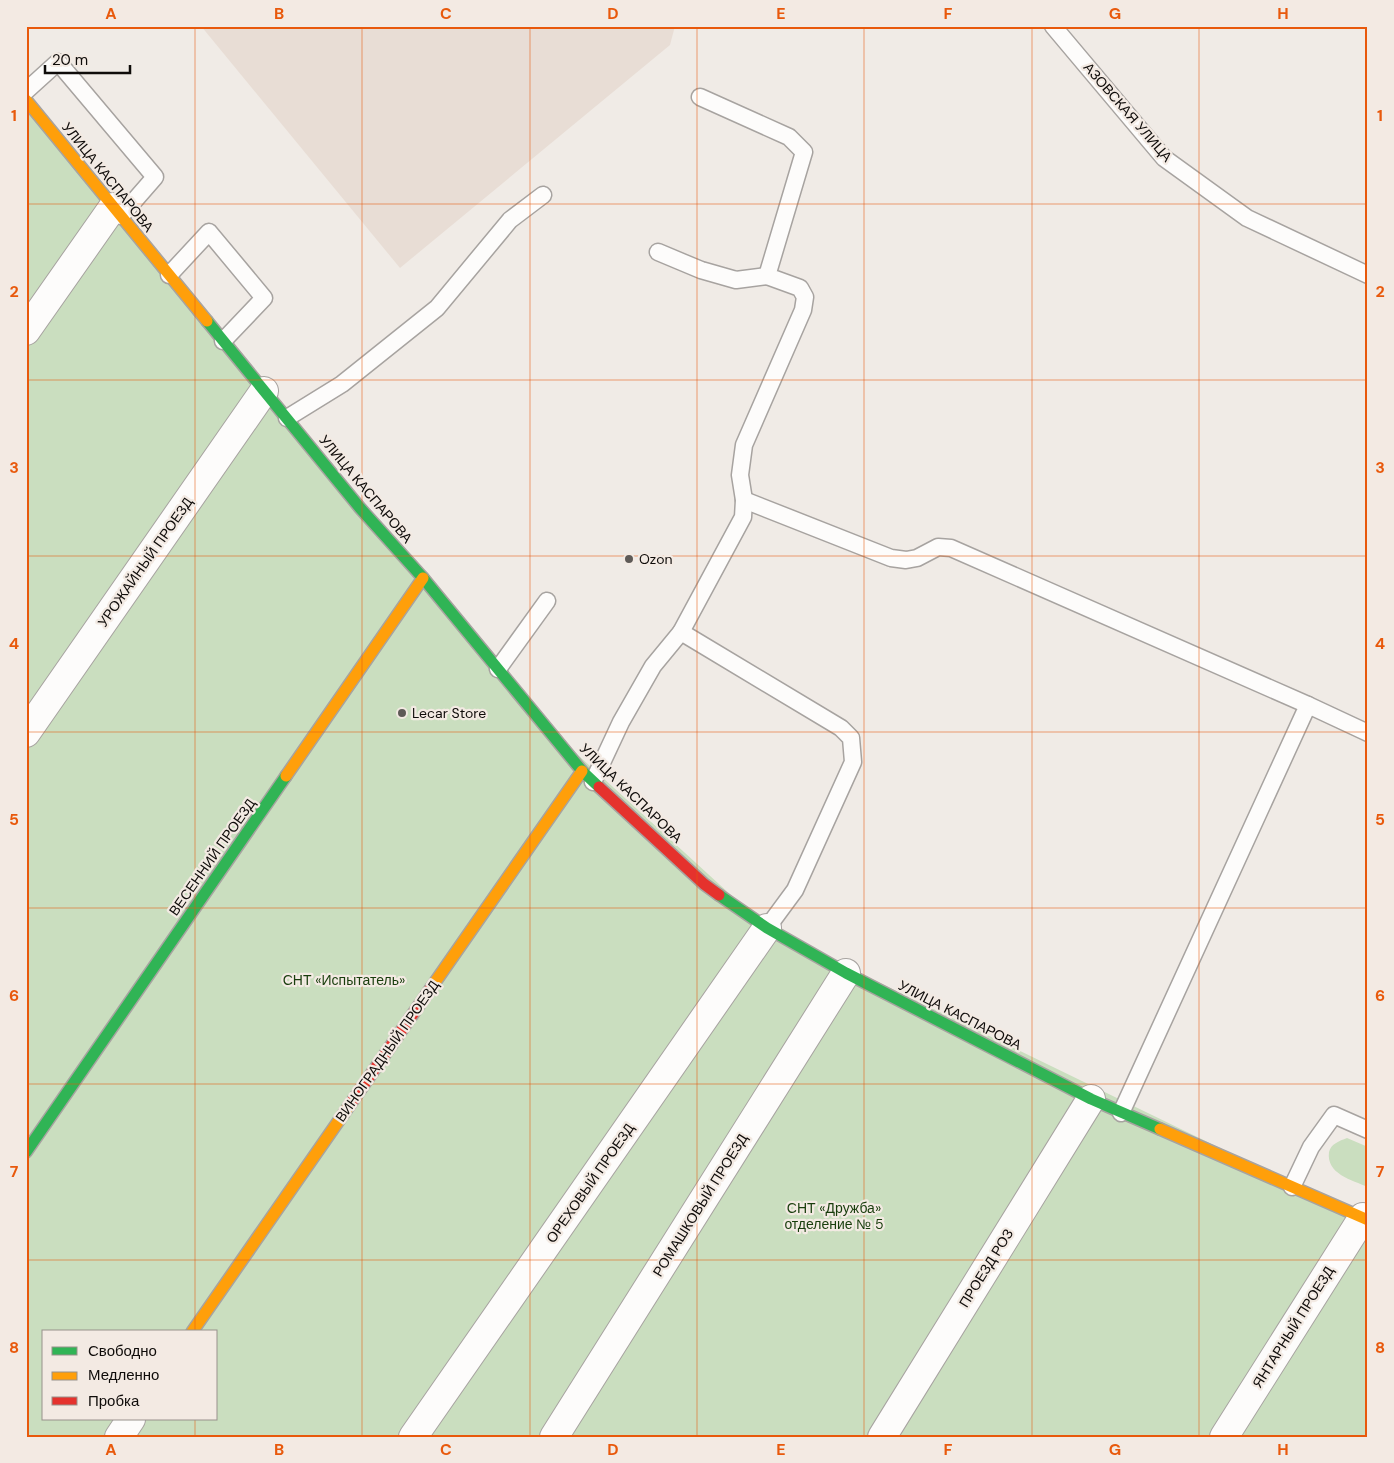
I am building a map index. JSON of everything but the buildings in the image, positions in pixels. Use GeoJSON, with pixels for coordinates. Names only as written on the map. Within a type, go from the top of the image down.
{"type":"FeatureCollection","features":[{"type":"Feature","properties":{"kind":"main road","name":"УЛИЦА КАСПАРОВА"},"geometry":{"type":"LineString","coordinates":[[26,100],[360,508],[423,578],[588,776],[704,884],[767,928],[846,973],[1091,1099],[1365,1219]]}},
{"type":"Feature","properties":{"kind":"main road","name":"ВЕСЕННИЙ ПРОЕЗД"},"geometry":{"type":"LineString","coordinates":[[26,1152],[423,578]]}},
{"type":"Feature","properties":{"kind":"main road","name":"ВИНОГРАДНЫЙ ПРОЕЗД"},"geometry":{"type":"LineString","coordinates":[[193,1330],[588,776]]}},
{"type":"Feature","properties":{"kind":"street"},"geometry":{"type":"LineString","coordinates":[[26,331],[117,212]]}},
{"type":"Feature","properties":{"kind":"street","name":"УРОЖАЙНЫЙ ПРОЕЗД"},"geometry":{"type":"LineString","coordinates":[[26,733],[264,391]]}},
{"type":"Feature","properties":{"kind":"street","name":"ОРЕХОВЫЙ ПРОЕЗД"},"geometry":{"type":"LineString","coordinates":[[413,1437],[767,928]]}},
{"type":"Feature","properties":{"kind":"street","name":"РОМАШКОВЫЙ ПРОЕЗД"},"geometry":{"type":"LineString","coordinates":[[554,1437],[846,973]]}},
{"type":"Feature","properties":{"kind":"street","name":"ПРОЕЗД РОЗ"},"geometry":{"type":"LineString","coordinates":[[882,1437],[1091,1099]]}},
{"type":"Feature","properties":{"kind":"street","name":"ЯНТАРНЫЙ ПРОЕЗД"},"geometry":{"type":"LineString","coordinates":[[1224,1437],[1365,1219]]}},
{"type":"Feature","properties":{"kind":"street"},"geometry":{"type":"LineString","coordinates":[[119,1437],[130,1420]]}},
{"type":"Feature","properties":{"kind":"lane","name":"АЗОВСКАЯ УЛИЦА"},"geometry":{"type":"LineString","coordinates":[[1053,26],[1164,158],[1247,218],[1368,275]]}},
{"type":"Feature","properties":{"kind":"lane"},"geometry":{"type":"LineString","coordinates":[[26,92],[58,62],[155,177],[117,212]]}},
{"type":"Feature","properties":{"kind":"lane"},"geometry":{"type":"LineString","coordinates":[[700,97],[789,138],[804,152],[767,276]]}},
{"type":"Feature","properties":{"kind":"lane"},"geometry":{"type":"LineString","coordinates":[[287,418],[342,384],[437,308],[510,220],[543,194]]}},
{"type":"Feature","properties":{"kind":"lane"},"geometry":{"type":"LineString","coordinates":[[169,275],[209,232],[264,298],[223,341]]}},
{"type":"Feature","properties":{"kind":"lane"},"geometry":{"type":"LineString","coordinates":[[588,776],[653,666],[681,632],[743,517],[744,500],[740,475],[744,445],[803,310],[805,297],[800,288],[767,276],[736,280],[701,270],[658,252]]}},
{"type":"Feature","properties":{"kind":"lane"},"geometry":{"type":"LineString","coordinates":[[744,500],[891,558],[906,560],[917,558],[938,547],[952,548],[1368,733]]}},
{"type":"Feature","properties":{"kind":"lane"},"geometry":{"type":"LineString","coordinates":[[498,669],[547,601]]}},
{"type":"Feature","properties":{"kind":"lane"},"geometry":{"type":"LineString","coordinates":[[681,632],[841,728],[851,738],[853,762],[795,890],[767,928]]}},
{"type":"Feature","properties":{"kind":"lane"},"geometry":{"type":"LineString","coordinates":[[1122,1113],[1308,705]]}},
{"type":"Feature","properties":{"kind":"lane"},"geometry":{"type":"LineString","coordinates":[[1292,1187],[1311,1147],[1334,1116],[1368,1130]]}},
{"type":"Feature","properties":{"kind":"shaded area"},"geometry":{"type":"Polygon","coordinates":[[[201,26],[675,26],[670,45],[400,268],[201,26]]]}},
{"type":"Feature","properties":{"kind":"green space","name":"СНТ «Испытатель»"},"geometry":{"type":"Polygon","coordinates":[[[26,100],[543,723],[767,928],[1368,1220],[1368,1437],[26,1437],[26,100]]]}},
{"type":"Feature","properties":{"kind":"green space"},"geometry":{"type":"Polygon","coordinates":[[[1347,1138],[1368,1147],[1368,1187],[1341,1175],[1329,1160],[1330,1149],[1336,1143],[1347,1138]]]}},
{"type":"Feature","properties":{"kind":"traffic: fast"},"geometry":{"type":"LineString","coordinates":[[207,321],[360,508],[423,578],[582,771],[599,787]]}},
{"type":"Feature","properties":{"kind":"traffic: fast"},"geometry":{"type":"LineString","coordinates":[[26,1152],[286,776]]}},
{"type":"Feature","properties":{"kind":"traffic: fast"},"geometry":{"type":"LineString","coordinates":[[719,895],[767,928],[846,973],[1091,1099],[1160,1129]]}},
{"type":"Feature","properties":{"kind":"traffic: slow"},"geometry":{"type":"LineString","coordinates":[[26,100],[207,321]]}},
{"type":"Feature","properties":{"kind":"traffic: slow"},"geometry":{"type":"LineString","coordinates":[[286,776],[423,578]]}},
{"type":"Feature","properties":{"kind":"traffic: slow"},"geometry":{"type":"LineString","coordinates":[[431,988],[582,771]]}},
{"type":"Feature","properties":{"kind":"traffic: slow"},"geometry":{"type":"LineString","coordinates":[[193,1330],[349,1106]]}},
{"type":"Feature","properties":{"kind":"traffic: slow"},"geometry":{"type":"LineString","coordinates":[[1160,1129],[1368,1220]]}},
{"type":"Feature","properties":{"kind":"traffic: jam"},"geometry":{"type":"LineString","coordinates":[[599,787],[704,884],[719,895]]}},
{"type":"Feature","properties":{"kind":"traffic: jam"},"geometry":{"type":"LineString","coordinates":[[349,1106],[431,988]]}},
{"type":"Feature","properties":{"kind":"place","name":"Ozon"},"geometry":{"type":"Point","coordinates":[629,559]}},
{"type":"Feature","properties":{"kind":"place","name":"Lecar Store"},"geometry":{"type":"Point","coordinates":[402,713]}},
{"type":"Feature","properties":{"kind":"park label","name":"СНТ «Дружба» отделение № 5"},"geometry":{"type":"Point","coordinates":[834,1216]}}]}
